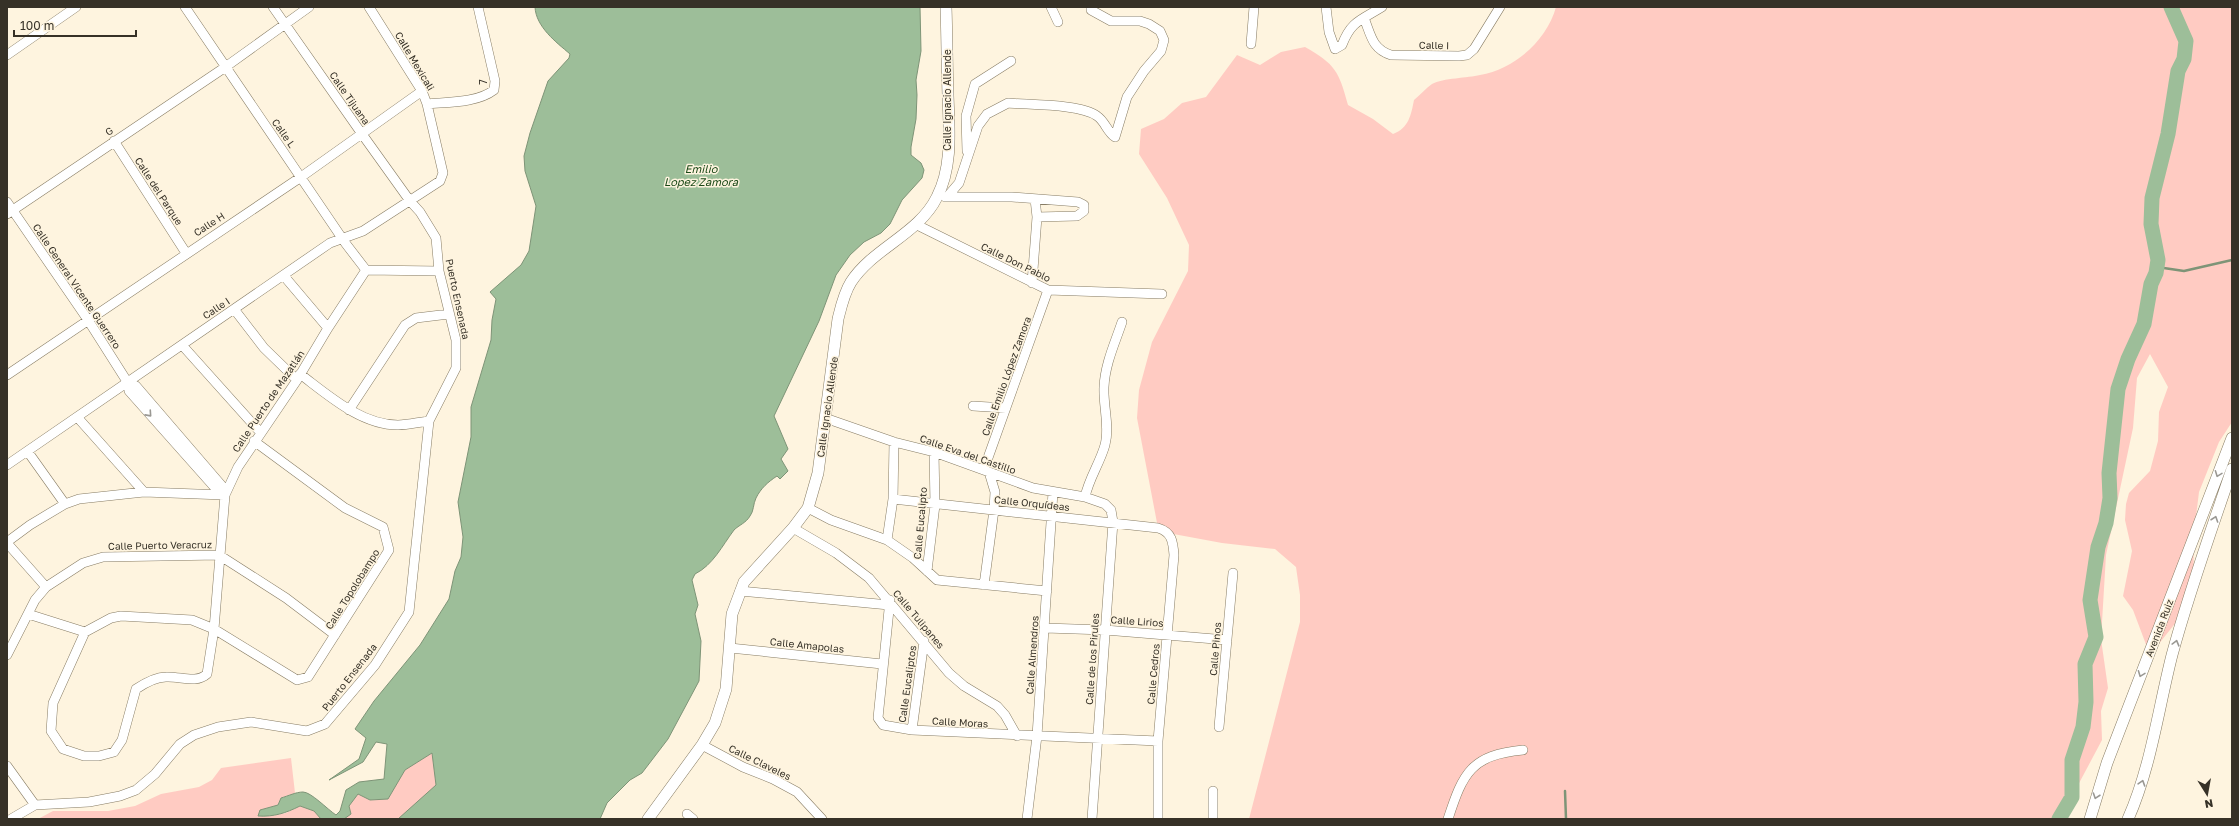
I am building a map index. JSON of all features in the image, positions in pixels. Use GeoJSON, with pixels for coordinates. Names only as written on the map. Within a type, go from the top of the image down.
{"type":"FeatureCollection","features":[{"type":"Feature","properties":{"kind":"street"},"geometry":{"type":"LineString","coordinates":[[7,55],[76,7]]}},
{"type":"Feature","properties":{"kind":"street","name":"Calle L"},"geometry":{"type":"LineString","coordinates":[[185,7],[224,68],[342,238],[366,270]]}},
{"type":"Feature","properties":{"kind":"street","name":"Calle Tijuana"},"geometry":{"type":"LineString","coordinates":[[273,7],[410,201]]}},
{"type":"Feature","properties":{"kind":"street","name":"G"},"geometry":{"type":"LineString","coordinates":[[10,212],[224,68],[310,7]]}},
{"type":"Feature","properties":{"kind":"street","name":"Calle Mexicali"},"geometry":{"type":"LineString","coordinates":[[369,7],[422,91],[427,104],[442,177]]}},
{"type":"Feature","properties":{"kind":"street","name":"7"},"geometry":{"type":"LineString","coordinates":[[427,104],[466,100],[487,95],[494,90],[495,81],[478,7]]}},
{"type":"Feature","properties":{"kind":"street","name":"Calle Ignacio Allende"},"geometry":{"type":"LineString","coordinates":[[648,819],[702,745],[721,705],[726,689],[732,614],[744,582],[793,528],[808,508],[815,488],[838,319],[844,296],[851,282],[865,266],[915,224],[942,197],[949,143],[946,7]]}},
{"type":"Feature","properties":{"kind":"street"},"geometry":{"type":"LineString","coordinates":[[1052,7],[1058,22]]}},
{"type":"Feature","properties":{"kind":"street"},"geometry":{"type":"LineString","coordinates":[[942,197],[959,183],[978,126],[987,114],[1008,103],[1084,109],[1098,116],[1115,138],[1127,97],[1144,71],[1161,52],[1164,40],[1160,31],[1155,26],[1140,21],[1111,20],[1097,14],[1091,10],[1091,7]]}},
{"type":"Feature","properties":{"kind":"street"},"geometry":{"type":"LineString","coordinates":[[1251,44],[1254,7]]}},
{"type":"Feature","properties":{"kind":"street"},"geometry":{"type":"LineString","coordinates":[[1326,7],[1329,32],[1335,49],[1342,45],[1353,24],[1382,7]]}},
{"type":"Feature","properties":{"kind":"street","name":"Calle I"},"geometry":{"type":"LineString","coordinates":[[1364,18],[1373,42],[1380,52],[1391,55],[1460,56],[1467,54],[1474,49],[1500,7]]}},
{"type":"Feature","properties":{"kind":"street"},"geometry":{"type":"LineString","coordinates":[[967,157],[966,116],[975,84],[1011,61]]}},
{"type":"Feature","properties":{"kind":"street","name":"Calle H"},"geometry":{"type":"LineString","coordinates":[[7,375],[186,253],[301,177],[422,91]]}},
{"type":"Feature","properties":{"kind":"street","name":"Calle del Parque"},"geometry":{"type":"LineString","coordinates":[[114,141],[186,253]]}},
{"type":"Feature","properties":{"kind":"street","name":"Calle I"},"geometry":{"type":"LineString","coordinates":[[7,465],[78,418],[330,243],[363,231],[410,201],[442,177]]}},
{"type":"Feature","properties":{"kind":"street"},"geometry":{"type":"LineString","coordinates":[[942,197],[1035,199],[1078,202],[1084,206],[1084,211],[1078,216],[1037,217]]}},
{"type":"Feature","properties":{"kind":"street"},"geometry":{"type":"LineString","coordinates":[[1032,282],[1037,217],[1035,199]]}},
{"type":"Feature","properties":{"kind":"street","name":"Puerto Ensenada"},"geometry":{"type":"LineString","coordinates":[[11,819],[35,806],[89,802],[120,796],[136,790],[155,774],[180,744],[194,735],[218,727],[251,722],[307,732],[326,724],[375,666],[409,612],[429,421],[456,368],[456,340],[439,272],[436,238],[420,212],[410,201]]}},
{"type":"Feature","properties":{"kind":"street","name":"Calle General Vicente Guerrero"},"geometry":{"type":"LineString","coordinates":[[7,202],[10,212],[88,320],[128,383],[129,391],[217,490],[225,495]]}},
{"type":"Feature","properties":{"kind":"street","name":"Calle Don Pablo"},"geometry":{"type":"LineString","coordinates":[[915,224],[1048,290],[1162,294]]}},
{"type":"Feature","properties":{"kind":"street"},"geometry":{"type":"LineString","coordinates":[[366,270],[439,272]]}},
{"type":"Feature","properties":{"kind":"street","name":"Calle Puerto de Mazatlán"},"geometry":{"type":"LineString","coordinates":[[85,632],[53,703],[51,731],[63,749],[84,756],[99,756],[114,752],[122,740],[136,689],[155,679],[166,677],[198,679],[207,674],[214,629],[225,495],[238,467],[254,440],[299,377],[328,328],[366,270]]}},
{"type":"Feature","properties":{"kind":"street"},"geometry":{"type":"LineString","coordinates":[[284,276],[328,328]]}},
{"type":"Feature","properties":{"kind":"street","name":"Calle Emilio López Zamora"},"geometry":{"type":"LineString","coordinates":[[986,470],[1006,408],[1048,290]]}},
{"type":"Feature","properties":{"kind":"street"},"geometry":{"type":"LineString","coordinates":[[234,309],[264,348],[299,377],[349,410],[388,424],[398,425],[429,421]]}},
{"type":"Feature","properties":{"kind":"street"},"geometry":{"type":"LineString","coordinates":[[349,410],[404,325],[416,318],[450,314]]}},
{"type":"Feature","properties":{"kind":"street"},"geometry":{"type":"LineString","coordinates":[[1085,497],[1088,484],[1105,445],[1107,430],[1104,388],[1106,369],[1122,322]]}},
{"type":"Feature","properties":{"kind":"street"},"geometry":{"type":"LineString","coordinates":[[182,345],[260,432]]}},
{"type":"Feature","properties":{"kind":"street"},"geometry":{"type":"LineString","coordinates":[[973,406],[1006,408]]}},
{"type":"Feature","properties":{"kind":"street"},"geometry":{"type":"LineString","coordinates":[[78,418],[144,492]]}},
{"type":"Feature","properties":{"kind":"street","name":"Calle Eva del Castillo"},"geometry":{"type":"LineString","coordinates":[[825,418],[894,442],[934,452],[1033,488],[1085,497],[1105,504]]}},
{"type":"Feature","properties":{"kind":"street","name":"Avenida Ruiz"},"geometry":{"type":"LineString","coordinates":[[2090,819],[2107,763],[2232,438]]}},
{"type":"Feature","properties":{"kind":"street","name":"Calle Topolobampo"},"geometry":{"type":"LineString","coordinates":[[85,632],[101,622],[121,616],[192,620],[214,629],[297,680],[308,677],[389,550],[383,527],[345,508],[254,440]]}},
{"type":"Feature","properties":{"kind":"street"},"geometry":{"type":"LineString","coordinates":[[887,540],[893,499],[894,442]]}},
{"type":"Feature","properties":{"kind":"street"},"geometry":{"type":"LineString","coordinates":[[28,452],[65,504]]}},
{"type":"Feature","properties":{"kind":"street","name":"Calle Eucalipto"},"geometry":{"type":"LineString","coordinates":[[927,571],[934,505],[934,452]]}},
{"type":"Feature","properties":{"kind":"street","name":"Avenida Ruiz"},"geometry":{"type":"LineString","coordinates":[[2128,819],[2148,766],[2164,688],[2183,613],[2232,469]]}},
{"type":"Feature","properties":{"kind":"street"},"geometry":{"type":"LineString","coordinates":[[984,585],[995,492],[986,470]]}},
{"type":"Feature","properties":{"kind":"street"},"geometry":{"type":"LineString","coordinates":[[46,587],[7,542],[65,504],[93,496],[144,492],[225,495]]}},
{"type":"Feature","properties":{"kind":"street","name":"Calle Almendros"},"geometry":{"type":"LineString","coordinates":[[1027,819],[1037,736],[1053,492]]}},
{"type":"Feature","properties":{"kind":"street","name":"Calle Orquídeas"},"geometry":{"type":"LineString","coordinates":[[893,499],[934,505],[1113,522],[1158,528],[1168,533]]}},
{"type":"Feature","properties":{"kind":"street","name":"Calle de los Pirules"},"geometry":{"type":"LineString","coordinates":[[1092,819],[1113,522],[1111,510],[1105,504]]}},
{"type":"Feature","properties":{"kind":"street"},"geometry":{"type":"LineString","coordinates":[[808,508],[831,520],[887,540],[913,558],[937,580],[1047,591]]}},
{"type":"Feature","properties":{"kind":"street","name":"Calle Tulipanes"},"geometry":{"type":"LineString","coordinates":[[793,528],[853,565],[889,602],[950,673],[964,686],[997,706],[1005,715],[1017,736]]}},
{"type":"Feature","properties":{"kind":"street","name":"Calle Cedros"},"geometry":{"type":"LineString","coordinates":[[1158,819],[1158,741],[1174,555],[1173,541],[1168,533]]}},
{"type":"Feature","properties":{"kind":"street","name":"Calle Puerto Veracruz"},"geometry":{"type":"LineString","coordinates":[[7,655],[34,600],[46,587],[83,563],[103,557],[219,555],[286,598],[335,635]]}},
{"type":"Feature","properties":{"kind":"street","name":"Calle Pinos"},"geometry":{"type":"LineString","coordinates":[[1219,727],[1233,573]]}},
{"type":"Feature","properties":{"kind":"street"},"geometry":{"type":"LineString","coordinates":[[740,591],[889,602]]}},
{"type":"Feature","properties":{"kind":"street","name":"Calle Moras"},"geometry":{"type":"LineString","coordinates":[[889,602],[882,664],[879,722],[912,730],[1097,740],[1158,741]]}},
{"type":"Feature","properties":{"kind":"street"},"geometry":{"type":"LineString","coordinates":[[28,614],[85,632]]}},
{"type":"Feature","properties":{"kind":"street","name":"Calle Lirios"},"geometry":{"type":"LineString","coordinates":[[1045,628],[1167,634],[1227,640]]}},
{"type":"Feature","properties":{"kind":"street","name":"Calle Eucaliptos"},"geometry":{"type":"LineString","coordinates":[[912,730],[924,641]]}},
{"type":"Feature","properties":{"kind":"street","name":"Calle Amapolas"},"geometry":{"type":"LineString","coordinates":[[730,648],[882,664]]}},
{"type":"Feature","properties":{"kind":"street","name":"Calle Claveles"},"geometry":{"type":"LineString","coordinates":[[702,745],[743,767],[773,779],[797,792],[822,819]]}},
{"type":"Feature","properties":{"kind":"street"},"geometry":{"type":"LineString","coordinates":[[1448,819],[1459,785],[1467,773],[1479,762],[1500,752],[1523,750]]}},
{"type":"Feature","properties":{"kind":"street"},"geometry":{"type":"LineString","coordinates":[[7,766],[35,806]]}},
{"type":"Feature","properties":{"kind":"street"},"geometry":{"type":"LineString","coordinates":[[1213,791],[1213,819]]}},
{"type":"Feature","properties":{"kind":"shaded area"},"geometry":{"type":"Polygon","coordinates":[[[1556,7],[2232,7],[2232,422],[2219,442],[2199,492],[2193,541],[2194,572],[2181,616],[2150,655],[2133,610],[2123,596],[2132,551],[2125,520],[2126,504],[2129,493],[2150,471],[2158,441],[2159,412],[2168,387],[2150,354],[2137,378],[2133,428],[2106,555],[2101,639],[2108,688],[2101,711],[2102,740],[2060,819],[1249,819],[1300,622],[1300,595],[1296,567],[1275,549],[1222,543],[1168,533],[1158,528],[1137,418],[1139,390],[1152,342],[1188,271],[1189,245],[1167,198],[1139,154],[1141,129],[1164,119],[1182,103],[1206,97],[1237,55],[1260,65],[1281,52],[1305,47],[1323,58],[1334,70],[1342,84],[1348,105],[1373,119],[1393,134],[1406,125],[1414,100],[1432,84],[1442,80],[1493,72],[1517,60],[1528,51],[1545,31],[1552,19],[1556,7]]]}},
{"type":"Feature","properties":{"kind":"shaded area"},"geometry":{"type":"Polygon","coordinates":[[[432,753],[436,785],[403,816],[398,819],[344,819],[351,814],[349,806],[358,794],[370,800],[388,799],[405,770],[432,753]]]}},
{"type":"Feature","properties":{"kind":"shaded area"},"geometry":{"type":"Polygon","coordinates":[[[291,758],[295,793],[281,798],[278,805],[260,810],[271,816],[286,813],[300,806],[314,811],[321,819],[38,819],[53,811],[108,811],[135,806],[161,794],[199,787],[212,780],[221,768],[291,758]]]}},
{"type":"Feature","properties":{"kind":"water","name":"Emilio Lopez Zamora"},"geometry":{"type":"Polygon","coordinates":[[[535,7],[920,7],[921,51],[916,80],[916,119],[911,155],[921,163],[924,170],[922,178],[902,200],[890,224],[881,233],[864,242],[850,255],[836,275],[819,321],[774,416],[788,449],[781,459],[788,471],[780,479],[777,476],[762,488],[756,498],[752,512],[748,518],[734,530],[707,566],[695,574],[692,580],[698,605],[695,614],[701,641],[699,681],[668,739],[642,773],[630,780],[607,803],[600,819],[398,819],[436,785],[432,753],[405,770],[388,799],[370,800],[358,794],[349,806],[351,814],[344,819],[321,819],[314,811],[300,806],[280,814],[258,816],[260,810],[278,805],[281,798],[303,792],[315,798],[336,815],[340,811],[346,790],[359,782],[384,779],[387,744],[376,742],[363,762],[329,780],[359,759],[366,738],[355,729],[374,701],[420,645],[449,599],[455,571],[461,557],[463,537],[458,502],[471,437],[471,407],[491,340],[492,320],[496,299],[490,292],[521,265],[529,251],[536,206],[525,171],[524,156],[530,133],[548,81],[569,58],[570,54],[548,34],[539,21],[535,7]]]}},
{"type":"Feature","properties":{"kind":"waterway"},"geometry":{"type":"LineString","coordinates":[[2059,819],[2072,797],[2072,760],[2083,727],[2086,702],[2085,664],[2096,637],[2090,600],[2098,547],[2106,523],[2110,498],[2109,473],[2118,389],[2128,359],[2144,324],[2151,284],[2156,273],[2158,260],[2151,224],[2152,198],[2168,134],[2178,71],[2184,59],[2186,41],[2171,7]]}},
{"type":"Feature","properties":{"kind":"waterway"},"geometry":{"type":"LineString","coordinates":[[2157,267],[2184,271],[2232,260]]}},
{"type":"Feature","properties":{"kind":"waterway"},"geometry":{"type":"LineString","coordinates":[[1565,791],[1566,819]]}}]}
